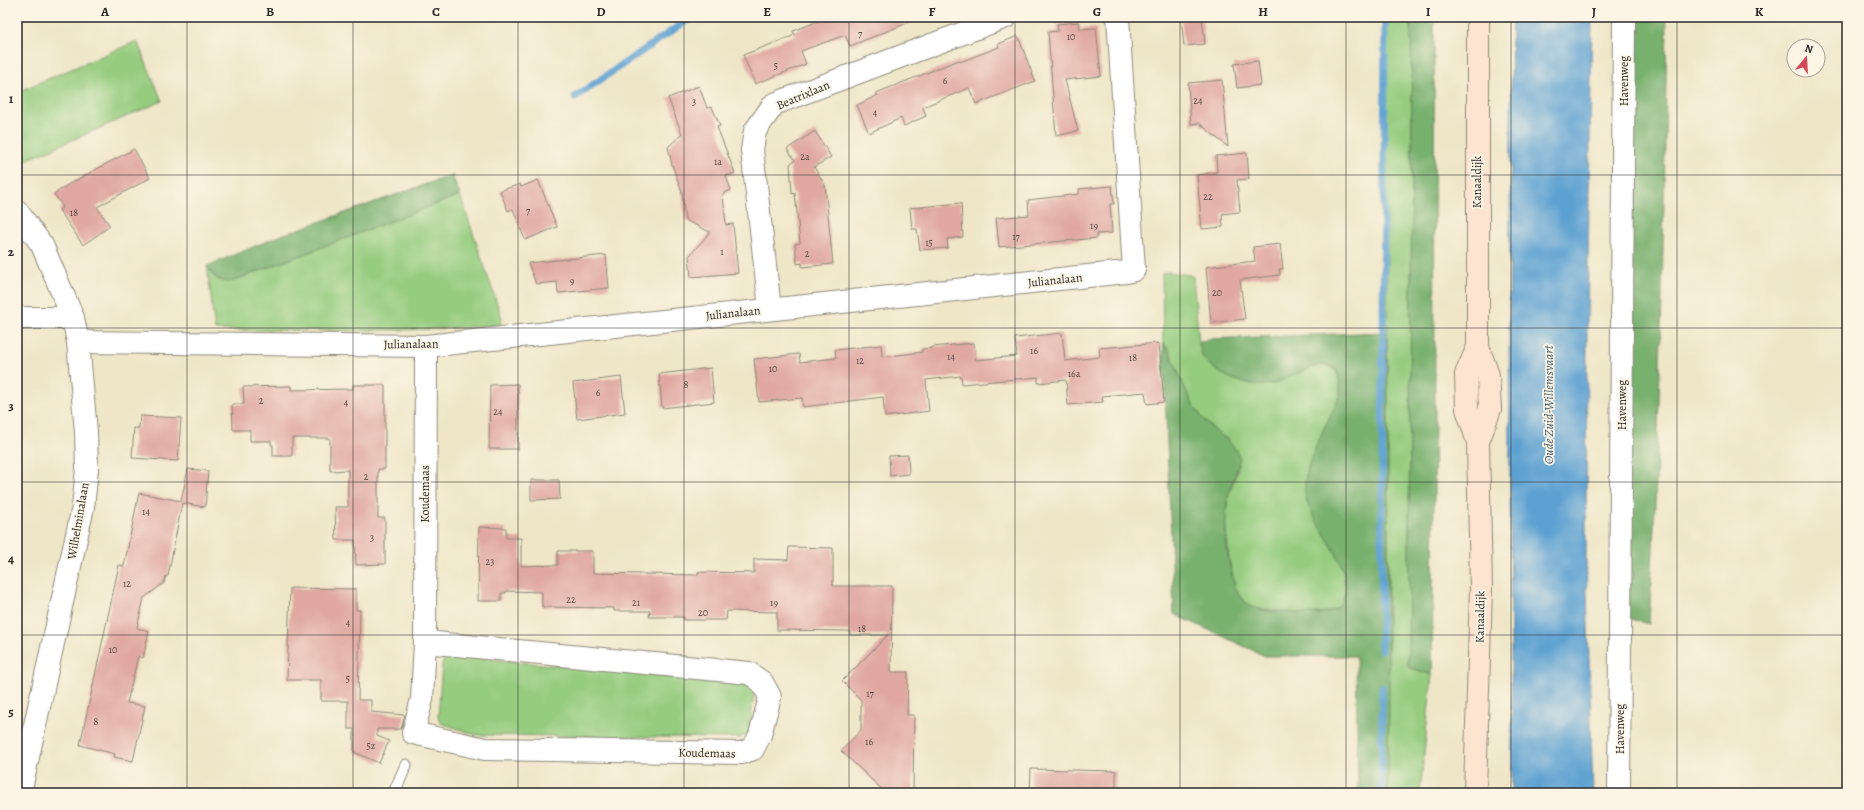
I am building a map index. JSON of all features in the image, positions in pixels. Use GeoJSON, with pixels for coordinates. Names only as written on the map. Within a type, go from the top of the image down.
{"type":"FeatureCollection","features":[{"type":"Feature","properties":{"kind":"main road","name":"Kanaaldijk"},"geometry":{"type":"LineString","coordinates":[[1475,793],[1480,588],[1478,442],[1490,409],[1488,375],[1478,347],[1478,17]]}},
{"type":"Feature","properties":{"kind":"street","name":"Beatrixlaan"},"geometry":{"type":"LineString","coordinates":[[770,309],[752,150],[755,131],[774,104],[1006,17]]}},
{"type":"Feature","properties":{"kind":"street","name":"Julianalaan"},"geometry":{"type":"LineString","coordinates":[[78,342],[426,346],[1134,270],[1118,17]]}},
{"type":"Feature","properties":{"kind":"street","name":"Havenweg"},"geometry":{"type":"LineString","coordinates":[[1619,793],[1624,17]]}},
{"type":"Feature","properties":{"kind":"street","name":"Wilhelminalaan"},"geometry":{"type":"LineString","coordinates":[[17,211],[42,245],[73,318],[78,342],[86,432],[87,468],[83,507],[20,793]]}},
{"type":"Feature","properties":{"kind":"street"},"geometry":{"type":"LineString","coordinates":[[17,318],[73,318]]}},
{"type":"Feature","properties":{"kind":"street","name":"Koudemaas"},"geometry":{"type":"LineString","coordinates":[[425,642],[749,674],[762,682],[770,697],[760,735],[753,749],[741,753],[485,749],[413,733],[422,699],[425,642],[426,346]]}},
{"type":"Feature","properties":{"kind":"lane"},"geometry":{"type":"LineString","coordinates":[[394,793],[406,765]]}},
{"type":"Feature","properties":{"kind":"green space"},"geometry":{"type":"Polygon","coordinates":[[[1385,17],[1411,17],[1412,166],[1408,667],[1432,675],[1420,793],[1388,793],[1388,410],[1385,17]]]}},
{"type":"Feature","properties":{"kind":"green space"},"geometry":{"type":"Polygon","coordinates":[[[1411,17],[1434,17],[1435,415],[1432,675],[1408,667],[1412,166],[1411,17]]]}},
{"type":"Feature","properties":{"kind":"green space"},"geometry":{"type":"Polygon","coordinates":[[[1628,17],[1667,17],[1659,396],[1649,624],[1624,617],[1628,17]]]}},
{"type":"Feature","properties":{"kind":"green space"},"geometry":{"type":"Polygon","coordinates":[[[137,41],[162,101],[17,164],[17,92],[137,41]]]}},
{"type":"Feature","properties":{"kind":"green space"},"geometry":{"type":"Polygon","coordinates":[[[452,175],[460,195],[230,282],[219,280],[207,266],[282,235],[452,175]]]}},
{"type":"Feature","properties":{"kind":"green space"},"geometry":{"type":"Polygon","coordinates":[[[460,195],[502,318],[500,325],[464,328],[393,330],[215,330],[207,266],[216,279],[230,282],[460,195]]]}},
{"type":"Feature","properties":{"kind":"green space"},"geometry":{"type":"Polygon","coordinates":[[[1168,272],[1190,275],[1193,277],[1199,343],[1202,356],[1313,367],[1327,365],[1336,370],[1339,381],[1340,395],[1308,468],[1307,502],[1341,562],[1346,591],[1341,604],[1333,611],[1306,614],[1255,608],[1246,603],[1236,589],[1229,559],[1225,519],[1229,493],[1238,469],[1228,439],[1220,435],[1204,420],[1188,398],[1171,353],[1163,342],[1162,274],[1168,272]]]}},
{"type":"Feature","properties":{"kind":"green space"},"geometry":{"type":"Polygon","coordinates":[[[1386,332],[1388,410],[1388,793],[1358,793],[1356,656],[1265,656],[1174,614],[1163,342],[1198,412],[1210,426],[1233,446],[1240,458],[1229,493],[1226,518],[1227,551],[1234,582],[1239,594],[1250,606],[1263,610],[1315,614],[1333,611],[1341,604],[1346,592],[1345,578],[1341,565],[1312,513],[1306,500],[1305,493],[1306,477],[1313,453],[1340,395],[1337,372],[1332,366],[1319,365],[1272,384],[1253,385],[1243,383],[1224,375],[1209,364],[1202,355],[1199,343],[1208,339],[1386,332]]]}},
{"type":"Feature","properties":{"kind":"green space"},"geometry":{"type":"Polygon","coordinates":[[[450,655],[752,685],[754,690],[750,731],[747,735],[739,738],[476,735],[441,723],[438,717],[442,665],[444,658],[450,655]]]}},
{"type":"Feature","properties":{"kind":"water","name":"Oude Zuid-Willemsvaart"},"geometry":{"type":"Polygon","coordinates":[[[1512,17],[1592,17],[1587,331],[1586,557],[1593,793],[1512,793],[1509,324],[1512,17]]]}},
{"type":"Feature","properties":{"kind":"building"},"geometry":{"type":"Polygon","coordinates":[[[829,17],[920,18],[850,46],[845,35],[801,51],[806,64],[755,84],[743,55],[795,35],[793,31],[829,17]]]}},
{"type":"Feature","properties":{"kind":"building"},"geometry":{"type":"Polygon","coordinates":[[[1181,17],[1202,17],[1205,44],[1184,46],[1181,17]]]}},
{"type":"Feature","properties":{"kind":"building"},"geometry":{"type":"Polygon","coordinates":[[[1079,22],[1080,29],[1096,28],[1101,76],[1065,80],[1078,131],[1056,136],[1048,32],[1058,31],[1057,24],[1079,22]]]}},
{"type":"Feature","properties":{"kind":"building"},"geometry":{"type":"Polygon","coordinates":[[[1018,36],[1035,81],[976,104],[969,88],[923,107],[926,116],[904,126],[901,118],[869,133],[857,105],[878,95],[876,93],[959,60],[960,62],[999,47],[998,44],[1018,36]]]}},
{"type":"Feature","properties":{"kind":"building"},"geometry":{"type":"Polygon","coordinates":[[[1258,61],[1261,85],[1237,88],[1234,64],[1258,61]]]}},
{"type":"Feature","properties":{"kind":"building"},"geometry":{"type":"Polygon","coordinates":[[[1222,80],[1228,147],[1199,123],[1191,124],[1188,83],[1222,80]]]}},
{"type":"Feature","properties":{"kind":"building"},"geometry":{"type":"Polygon","coordinates":[[[699,86],[707,108],[712,107],[720,126],[717,127],[735,173],[726,176],[731,190],[723,194],[726,225],[733,224],[738,273],[691,277],[689,256],[710,232],[685,220],[682,192],[672,165],[668,147],[682,134],[668,98],[699,86]]]}},
{"type":"Feature","properties":{"kind":"building"},"geometry":{"type":"Polygon","coordinates":[[[815,131],[831,157],[814,167],[825,185],[833,264],[802,267],[802,263],[797,264],[795,244],[800,243],[795,193],[792,194],[790,164],[795,160],[787,149],[815,131]]]}},
{"type":"Feature","properties":{"kind":"building"},"geometry":{"type":"Polygon","coordinates":[[[134,149],[150,178],[97,207],[110,226],[83,245],[59,210],[63,207],[54,194],[69,184],[134,149]]]}},
{"type":"Feature","properties":{"kind":"building"},"geometry":{"type":"Polygon","coordinates":[[[1247,153],[1249,179],[1237,180],[1240,212],[1222,214],[1223,227],[1202,229],[1197,175],[1217,172],[1216,156],[1247,153]]]}},
{"type":"Feature","properties":{"kind":"building"},"geometry":{"type":"Polygon","coordinates":[[[538,180],[557,227],[525,240],[513,209],[508,211],[500,191],[520,184],[521,187],[538,180]]]}},
{"type":"Feature","properties":{"kind":"building"},"geometry":{"type":"Polygon","coordinates":[[[1112,186],[1114,204],[1110,204],[1112,233],[1097,234],[1097,238],[999,247],[996,218],[1029,215],[1028,200],[1079,194],[1079,189],[1112,186]]]}},
{"type":"Feature","properties":{"kind":"building"},"geometry":{"type":"Polygon","coordinates":[[[961,203],[963,237],[947,239],[948,248],[920,250],[917,229],[912,229],[910,208],[961,203]]]}},
{"type":"Feature","properties":{"kind":"building"},"geometry":{"type":"Polygon","coordinates":[[[1280,244],[1283,269],[1279,269],[1280,275],[1240,280],[1245,319],[1211,323],[1206,267],[1255,261],[1253,247],[1280,244]]]}},
{"type":"Feature","properties":{"kind":"building"},"geometry":{"type":"Polygon","coordinates":[[[606,255],[609,288],[558,293],[557,282],[536,284],[528,263],[606,255]]]}},
{"type":"Feature","properties":{"kind":"building"},"geometry":{"type":"Polygon","coordinates":[[[1062,333],[1065,361],[1100,357],[1099,348],[1159,343],[1164,402],[1147,404],[1145,392],[1102,396],[1103,402],[1068,405],[1066,380],[1038,383],[1038,377],[962,384],[961,376],[926,380],[929,411],[885,417],[883,397],[803,407],[802,398],[759,402],[754,359],[799,354],[800,362],[836,358],[835,350],[881,345],[882,357],[922,352],[922,349],[933,348],[932,347],[974,343],[976,360],[1017,356],[1015,338],[1062,333]]]}},
{"type":"Feature","properties":{"kind":"building"},"geometry":{"type":"Polygon","coordinates":[[[711,368],[714,402],[662,408],[659,374],[711,368]]]}},
{"type":"Feature","properties":{"kind":"building"},"geometry":{"type":"Polygon","coordinates":[[[621,377],[625,413],[577,419],[573,383],[621,377]]]}},
{"type":"Feature","properties":{"kind":"building"},"geometry":{"type":"Polygon","coordinates":[[[518,384],[518,449],[489,449],[490,385],[518,384]]]}},
{"type":"Feature","properties":{"kind":"building"},"geometry":{"type":"Polygon","coordinates":[[[353,385],[385,385],[385,469],[378,469],[378,518],[385,518],[385,564],[356,565],[355,540],[336,540],[335,507],[348,507],[348,470],[330,471],[330,438],[292,438],[292,456],[273,456],[273,445],[271,445],[271,441],[250,441],[250,430],[233,430],[232,404],[244,404],[243,387],[291,386],[291,390],[353,389],[353,385]]]}},
{"type":"Feature","properties":{"kind":"building"},"geometry":{"type":"Polygon","coordinates":[[[140,416],[181,418],[178,461],[132,458],[134,428],[139,428],[140,416]]]}},
{"type":"Feature","properties":{"kind":"building"},"geometry":{"type":"Polygon","coordinates":[[[908,455],[909,474],[890,476],[889,456],[908,455]]]}},
{"type":"Feature","properties":{"kind":"building"},"geometry":{"type":"Polygon","coordinates":[[[188,469],[208,471],[205,507],[182,503],[168,576],[166,576],[164,583],[144,598],[137,628],[149,631],[143,658],[138,656],[127,703],[145,706],[133,761],[114,757],[115,754],[80,745],[119,565],[124,566],[139,493],[181,501],[188,469]]]}},
{"type":"Feature","properties":{"kind":"building"},"geometry":{"type":"Polygon","coordinates":[[[531,480],[559,480],[560,499],[531,500],[531,480]]]}},
{"type":"Feature","properties":{"kind":"building"},"geometry":{"type":"Polygon","coordinates":[[[479,527],[506,528],[506,538],[521,538],[521,566],[558,565],[558,551],[593,551],[593,573],[698,575],[698,572],[754,573],[754,559],[788,560],[789,547],[833,548],[833,586],[892,586],[891,672],[908,672],[907,715],[914,715],[913,793],[886,793],[841,751],[861,730],[861,700],[842,681],[888,635],[850,635],[850,631],[777,630],[777,612],[727,611],[726,620],[684,620],[684,617],[649,617],[650,611],[614,611],[614,608],[542,607],[542,592],[506,591],[506,593],[501,593],[501,601],[478,601],[479,527]]]}},
{"type":"Feature","properties":{"kind":"building"},"geometry":{"type":"Polygon","coordinates":[[[290,588],[356,589],[356,610],[360,610],[358,700],[371,700],[371,712],[405,715],[401,729],[377,729],[377,736],[389,741],[379,763],[354,752],[354,729],[348,729],[348,701],[321,701],[321,680],[287,680],[290,588]]]}},
{"type":"Feature","properties":{"kind":"building"},"geometry":{"type":"Polygon","coordinates":[[[1031,769],[1116,771],[1116,793],[1030,793],[1031,769]]]}},
{"type":"Feature","properties":{"kind":"waterway"},"geometry":{"type":"LineString","coordinates":[[575,97],[692,17]]}},
{"type":"Feature","properties":{"kind":"waterway"},"geometry":{"type":"LineString","coordinates":[[1381,650],[1385,17]]}},
{"type":"Feature","properties":{"kind":"waterway"},"geometry":{"type":"LineString","coordinates":[[1381,793],[1382,687]]}}]}
